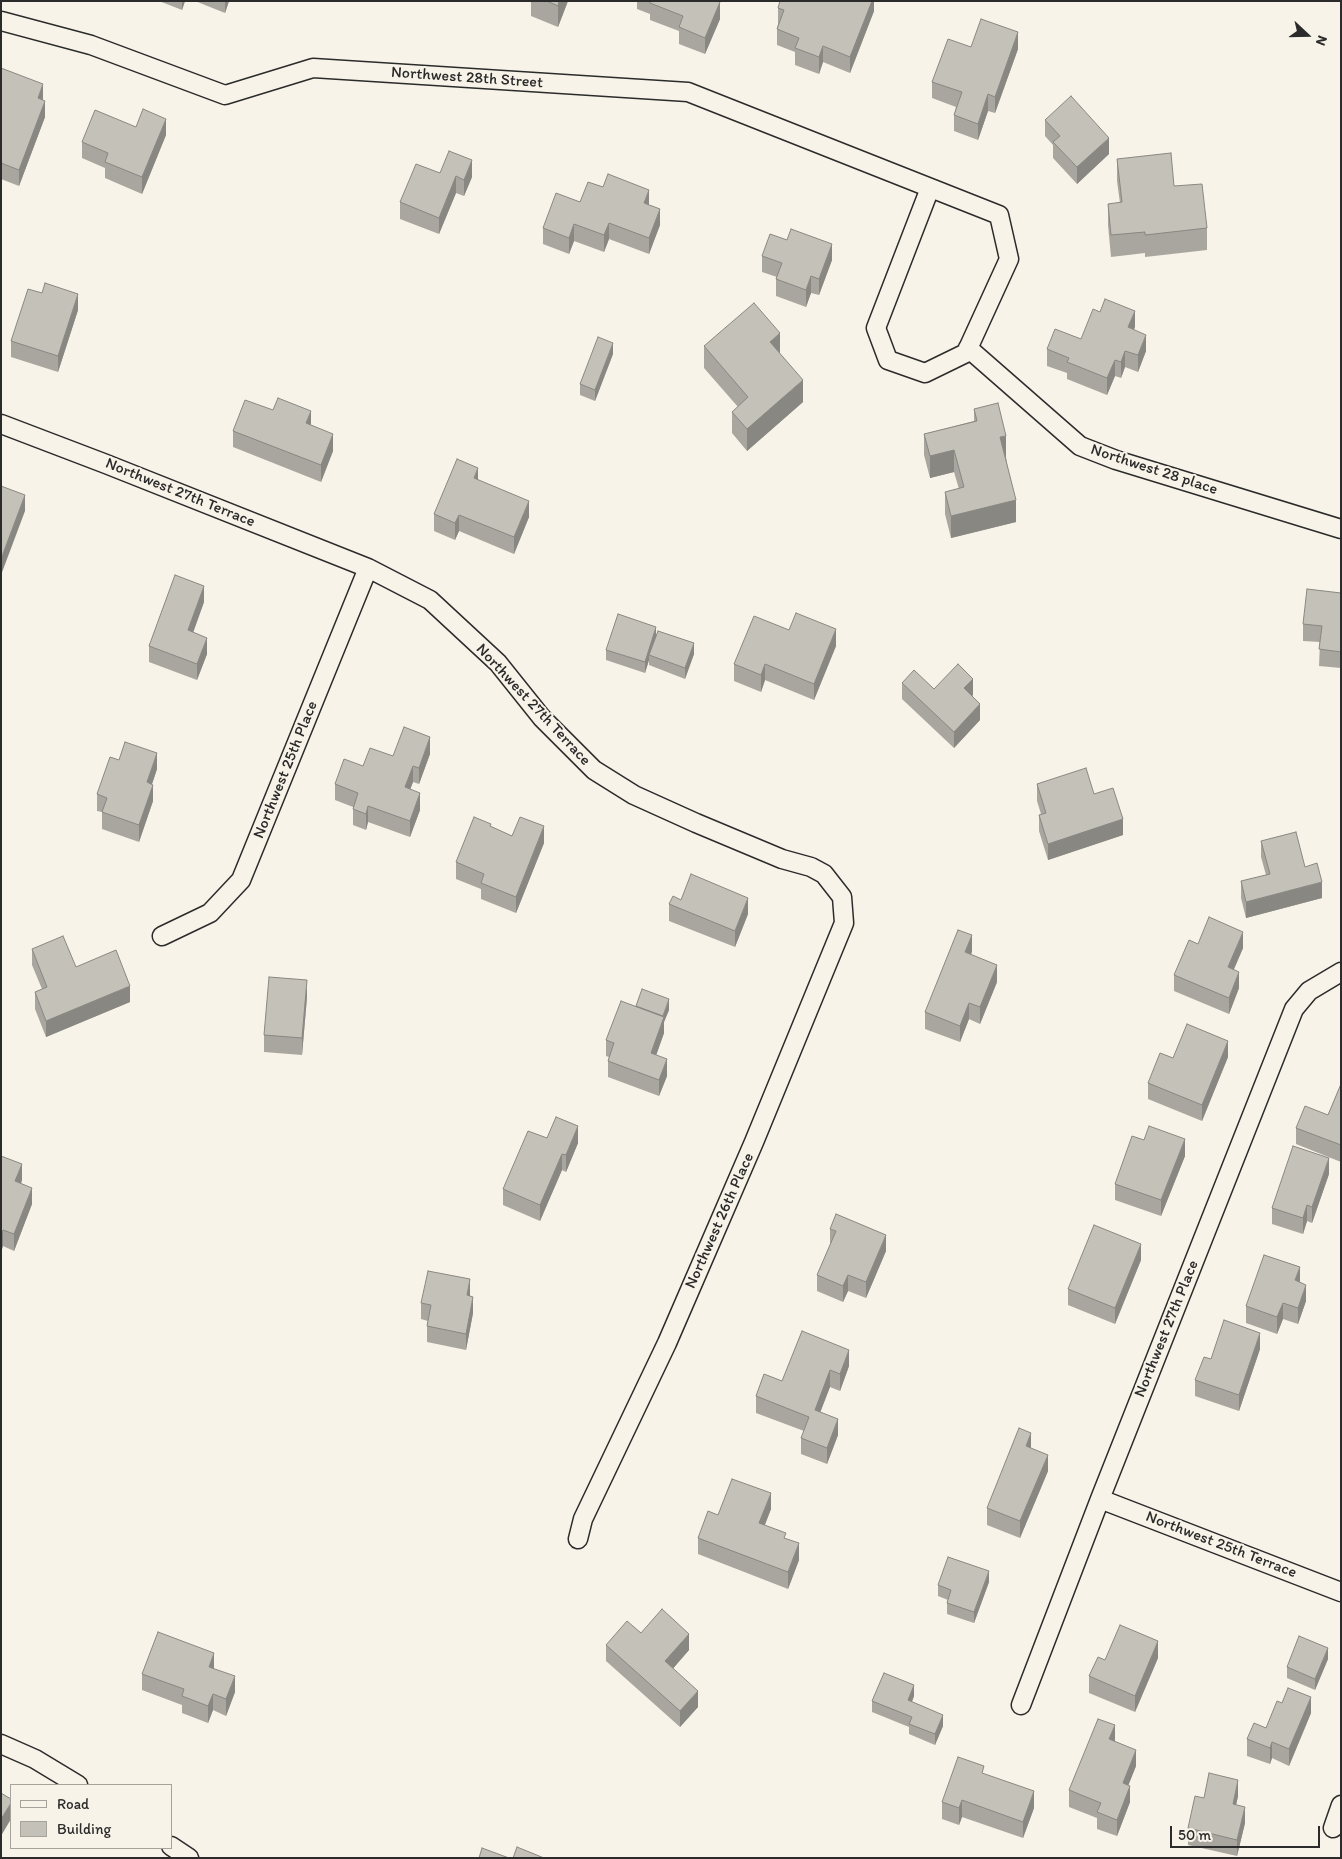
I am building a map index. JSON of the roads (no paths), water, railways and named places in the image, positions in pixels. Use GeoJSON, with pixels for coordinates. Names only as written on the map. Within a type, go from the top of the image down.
{"type":"FeatureCollection","features":[{"type":"Feature","properties":{"kind":"street","name":"Northwest 28th Street"},"geometry":{"type":"LineString","coordinates":[[1,21],[91,45],[225,95],[312,68],[688,92],[999,215],[1009,259],[968,348]]}},
{"type":"Feature","properties":{"kind":"street"},"geometry":{"type":"LineString","coordinates":[[930,188],[876,328],[888,360],[925,373],[966,352],[968,348]]}},
{"type":"Feature","properties":{"kind":"street","name":"Northwest 28 place"},"geometry":{"type":"LineString","coordinates":[[968,348],[1080,446],[1116,460],[1341,529]]}},
{"type":"Feature","properties":{"kind":"street","name":"Northwest 27th Terrace"},"geometry":{"type":"LineString","coordinates":[[1,424],[368,568],[430,600],[498,663],[542,718],[594,770],[634,795],[696,823],[782,859],[811,867],[824,874],[842,897]]}},
{"type":"Feature","properties":{"kind":"street","name":"Northwest 25th Place"},"geometry":{"type":"LineString","coordinates":[[162,936],[210,914],[241,880],[368,568]]}},
{"type":"Feature","properties":{"kind":"street","name":"Northwest 26th Place"},"geometry":{"type":"LineString","coordinates":[[578,1539],[583,1519],[667,1343],[754,1142],[844,924],[842,897]]}},
{"type":"Feature","properties":{"kind":"street","name":"Northwest 27th Place"},"geometry":{"type":"LineString","coordinates":[[1021,1705],[1100,1499],[1294,1009],[1309,991],[1340,972]]}},
{"type":"Feature","properties":{"kind":"street","name":"Northwest 25th Terrace"},"geometry":{"type":"LineString","coordinates":[[1100,1499],[1341,1592]]}},
{"type":"Feature","properties":{"kind":"street"},"geometry":{"type":"LineString","coordinates":[[1,1744],[35,1759],[76,1784]]}},
{"type":"Feature","properties":{"kind":"street"},"geometry":{"type":"LineString","coordinates":[[1333,1828],[1341,1805]]}},
{"type":"Feature","properties":{"kind":"street"},"geometry":{"type":"LineString","coordinates":[[172,1847],[189,1858]]}}]}
